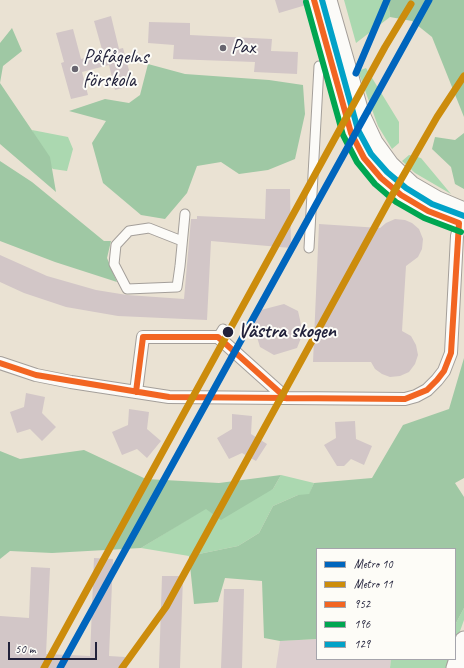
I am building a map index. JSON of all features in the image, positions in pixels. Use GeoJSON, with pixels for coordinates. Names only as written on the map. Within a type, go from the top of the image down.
{"type":"FeatureCollection","features":[{"type":"Feature","properties":{"kind":"main road"},"geometry":{"type":"LineString","coordinates":[[454,668],[464,640]]}},
{"type":"Feature","properties":{"kind":"street"},"geometry":{"type":"LineString","coordinates":[[314,0],[351,133],[364,158],[381,178],[402,195],[428,211],[463,217]]}},
{"type":"Feature","properties":{"kind":"street"},"geometry":{"type":"LineString","coordinates":[[329,0],[361,112],[375,142],[391,164],[412,184],[438,199],[463,217]]}},
{"type":"Feature","properties":{"kind":"street"},"geometry":{"type":"LineString","coordinates":[[309,248],[320,66]]}},
{"type":"Feature","properties":{"kind":"street"},"geometry":{"type":"LineString","coordinates":[[182,242],[149,228],[129,230],[116,245],[114,264],[127,289],[177,287],[182,242],[185,214]]}},
{"type":"Feature","properties":{"kind":"street"},"geometry":{"type":"LineString","coordinates":[[0,363],[36,375],[169,397],[405,399],[427,390],[444,371],[451,353],[457,236],[463,217]]}},
{"type":"Feature","properties":{"kind":"street"},"geometry":{"type":"LineString","coordinates":[[136,392],[143,337],[220,333],[286,398]]}},
{"type":"Feature","properties":{"kind":"shaded area"},"geometry":{"type":"Polygon","coordinates":[[[316,639],[316,660],[391,660],[390,668],[276,668],[280,641],[316,639]]]}},
{"type":"Feature","properties":{"kind":"green space"},"geometry":{"type":"Polygon","coordinates":[[[344,0],[388,0],[390,17],[356,43],[344,0]]]}},
{"type":"Feature","properties":{"kind":"green space"},"geometry":{"type":"Polygon","coordinates":[[[388,0],[464,0],[464,117],[432,37],[412,21],[390,17],[388,0]]]}},
{"type":"Feature","properties":{"kind":"green space"},"geometry":{"type":"Polygon","coordinates":[[[12,28],[22,51],[3,66],[0,83],[0,43],[12,28]]]}},
{"type":"Feature","properties":{"kind":"green space"},"geometry":{"type":"Polygon","coordinates":[[[148,64],[185,74],[269,80],[303,85],[305,114],[295,159],[268,170],[239,174],[221,162],[197,166],[187,193],[165,219],[141,215],[103,183],[92,143],[106,121],[69,111],[105,99],[129,103],[140,95],[148,64]]]}},
{"type":"Feature","properties":{"kind":"green space"},"geometry":{"type":"Polygon","coordinates":[[[366,68],[399,122],[399,143],[392,149],[378,126],[358,71],[366,68]]]}},
{"type":"Feature","properties":{"kind":"green space"},"geometry":{"type":"Polygon","coordinates":[[[0,83],[50,157],[56,192],[0,144],[0,83]]]}},
{"type":"Feature","properties":{"kind":"green space"},"geometry":{"type":"Polygon","coordinates":[[[32,130],[68,137],[73,149],[67,171],[53,169],[40,157],[32,130]]]}},
{"type":"Feature","properties":{"kind":"green space"},"geometry":{"type":"Polygon","coordinates":[[[464,133],[464,189],[455,184],[451,167],[432,149],[435,137],[455,140],[464,133]]]}},
{"type":"Feature","properties":{"kind":"green space"},"geometry":{"type":"Polygon","coordinates":[[[409,155],[421,158],[451,194],[415,173],[402,161],[409,155]]]}},
{"type":"Feature","properties":{"kind":"green space"},"geometry":{"type":"Polygon","coordinates":[[[0,161],[32,182],[104,241],[111,241],[107,258],[117,282],[55,262],[0,241],[0,161]]]}},
{"type":"Feature","properties":{"kind":"green space"},"geometry":{"type":"Polygon","coordinates":[[[464,358],[464,478],[455,483],[464,497],[464,608],[456,623],[456,548],[316,548],[316,639],[280,641],[264,638],[262,581],[225,578],[218,602],[194,604],[189,556],[238,546],[259,533],[273,506],[298,495],[309,494],[314,483],[372,478],[403,425],[449,409],[464,358]]]}},
{"type":"Feature","properties":{"kind":"green space"},"geometry":{"type":"Polygon","coordinates":[[[84,450],[146,479],[219,483],[281,475],[273,489],[221,520],[206,509],[141,548],[52,553],[10,551],[0,559],[0,451],[20,459],[84,450]]]}},
{"type":"Feature","properties":{"kind":"green space"},"geometry":{"type":"Polygon","coordinates":[[[281,475],[314,483],[309,495],[298,495],[273,506],[259,533],[238,546],[189,556],[141,548],[206,508],[273,489],[281,475]]]}},
{"type":"Feature","properties":{"kind":"green space"},"geometry":{"type":"Polygon","coordinates":[[[464,608],[464,620],[456,642],[456,623],[464,608]]]}},
{"type":"Feature","properties":{"kind":"green space"},"geometry":{"type":"Polygon","coordinates":[[[391,660],[450,660],[447,668],[390,668],[391,660]]]}},
{"type":"Feature","properties":{"kind":"building"},"geometry":{"type":"Polygon","coordinates":[[[275,0],[305,0],[306,5],[279,13],[275,0]]]}},
{"type":"Feature","properties":{"kind":"building"},"geometry":{"type":"Polygon","coordinates":[[[111,16],[119,49],[123,48],[133,85],[115,90],[109,65],[82,72],[88,95],[71,99],[61,63],[64,62],[56,33],[73,29],[81,59],[103,53],[94,21],[111,16]]]}},
{"type":"Feature","properties":{"kind":"building","name":"Pax"},"geometry":{"type":"Polygon","coordinates":[[[149,22],[190,23],[190,35],[272,39],[271,51],[298,52],[297,74],[254,72],[255,62],[173,59],[174,45],[148,43],[149,22]]]}},
{"type":"Feature","properties":{"kind":"building"},"geometry":{"type":"Polygon","coordinates":[[[266,189],[290,189],[291,248],[211,241],[207,320],[118,316],[66,307],[24,293],[0,282],[0,255],[47,276],[96,290],[127,295],[184,299],[191,219],[197,219],[197,216],[265,219],[266,189]]]}},
{"type":"Feature","properties":{"kind":"building"},"geometry":{"type":"Polygon","coordinates":[[[395,219],[405,220],[412,223],[419,229],[423,239],[422,249],[418,257],[406,266],[402,331],[411,336],[416,345],[418,355],[415,364],[409,372],[400,376],[390,377],[375,369],[371,362],[313,362],[319,224],[380,228],[386,223],[395,219]]]}},
{"type":"Feature","properties":{"kind":"building"},"geometry":{"type":"Polygon","coordinates":[[[284,304],[298,311],[303,333],[297,348],[274,355],[260,347],[253,324],[261,310],[284,304]]]}},
{"type":"Feature","properties":{"kind":"building"},"geometry":{"type":"Polygon","coordinates":[[[26,393],[45,397],[42,413],[56,427],[42,441],[30,429],[17,433],[10,412],[24,407],[26,393]]]}},
{"type":"Feature","properties":{"kind":"building"},"geometry":{"type":"Polygon","coordinates":[[[129,409],[149,412],[147,429],[161,441],[147,458],[137,449],[122,455],[112,432],[128,425],[129,409]]]}},
{"type":"Feature","properties":{"kind":"building"},"geometry":{"type":"Polygon","coordinates":[[[232,414],[252,416],[251,434],[267,444],[256,461],[242,453],[229,459],[217,438],[232,429],[232,414]]]}},
{"type":"Feature","properties":{"kind":"building"},"geometry":{"type":"Polygon","coordinates":[[[355,421],[356,439],[372,446],[364,465],[351,459],[344,466],[337,466],[324,445],[336,438],[335,422],[355,421]]]}},
{"type":"Feature","properties":{"kind":"building"},"geometry":{"type":"Polygon","coordinates":[[[94,558],[113,559],[109,656],[125,657],[125,668],[0,668],[0,616],[29,618],[31,567],[50,568],[46,654],[90,656],[94,558]]]}},
{"type":"Feature","properties":{"kind":"building"},"geometry":{"type":"Polygon","coordinates":[[[162,576],[183,576],[180,668],[159,668],[162,576]]]}},
{"type":"Feature","properties":{"kind":"building"},"geometry":{"type":"Polygon","coordinates":[[[224,589],[244,589],[242,668],[221,668],[224,589]]]}},
{"type":"Feature","properties":{"kind":"metro line","name":"10"},"geometry":{"type":"LineString","coordinates":[[356,73],[387,0]]}},
{"type":"Feature","properties":{"kind":"metro line","name":"10"},"geometry":{"type":"LineString","coordinates":[[60,668],[429,0]]}},
{"type":"Feature","properties":{"kind":"metro line","name":"11"},"geometry":{"type":"LineString","coordinates":[[44,668],[385,47],[411,4]]}},
{"type":"Feature","properties":{"kind":"metro line","name":"11"},"geometry":{"type":"LineString","coordinates":[[122,668],[166,607],[395,190],[437,117],[464,76]]}},
{"type":"Feature","properties":{"kind":"transit line","name":"952"},"geometry":{"type":"LineString","coordinates":[[0,363],[36,375],[169,397],[405,399],[427,390],[437,380],[444,371],[451,353],[459,223],[428,211],[401,195],[381,178],[364,158],[351,133],[314,0]]}},
{"type":"Feature","properties":{"kind":"transit line","name":"129"},"geometry":{"type":"LineString","coordinates":[[322,0],[358,130],[371,154],[387,172],[406,188],[432,204],[464,216]]}},
{"type":"Feature","properties":{"kind":"transit line","name":"196"},"geometry":{"type":"LineString","coordinates":[[306,2],[343,135],[357,162],[375,184],[396,202],[424,218],[461,232]]}},
{"type":"Feature","properties":{"kind":"transit line","name":"952"},"geometry":{"type":"LineString","coordinates":[[136,392],[143,337],[218,337],[286,398]]}},
{"type":"Feature","properties":{"kind":"place","name":"Pax"},"geometry":{"type":"Point","coordinates":[223,48]}},
{"type":"Feature","properties":{"kind":"place","name":"Påfågelns förskola"},"geometry":{"type":"Point","coordinates":[75,69]}},
{"type":"Feature","properties":{"kind":"place","name":"Västra skogen"},"geometry":{"type":"Point","coordinates":[228,332]}}]}
